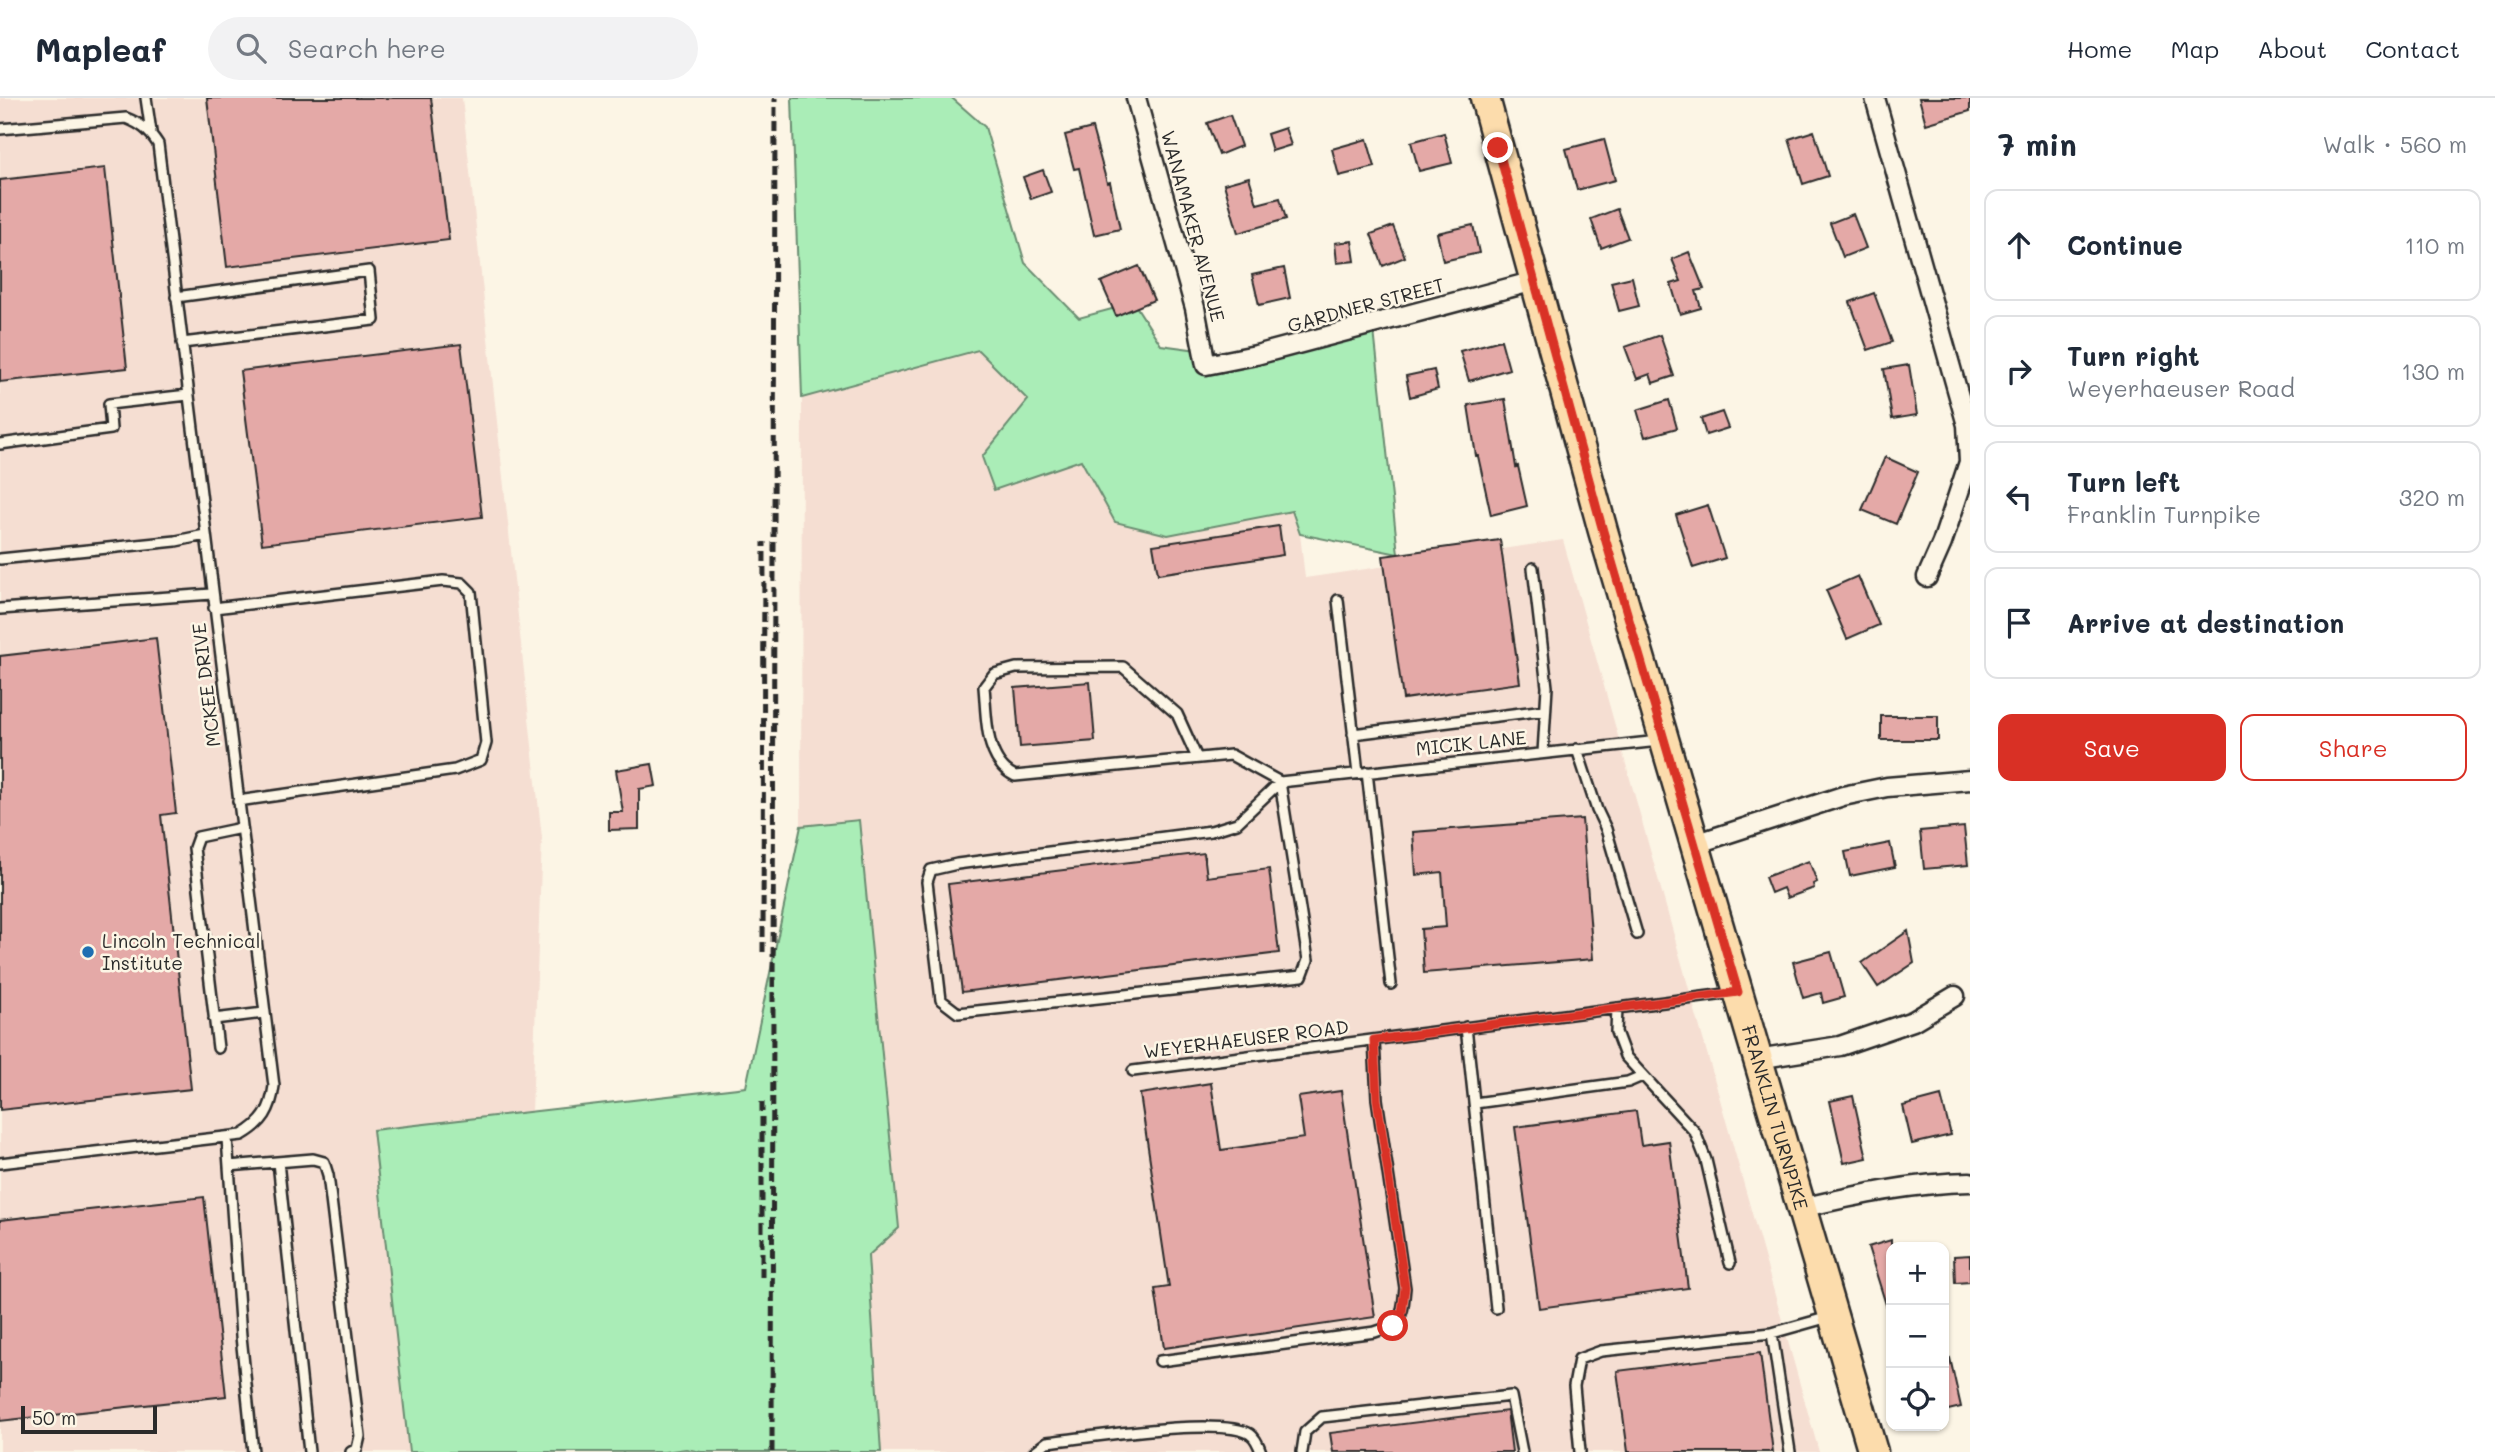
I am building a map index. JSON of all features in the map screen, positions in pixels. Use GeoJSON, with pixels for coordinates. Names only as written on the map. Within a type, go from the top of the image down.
{"type":"FeatureCollection","features":[{"type":"Feature","properties":{"kind":"main road","name":"FRANKLIN TURNPIKE"},"geometry":{"type":"LineString","coordinates":[[1485,98],[1603,531],[1873,1452]]}},
{"type":"Feature","properties":{"kind":"street","name":"WANAMAKER AVENUE"},"geometry":{"type":"LineString","coordinates":[[1136,98],[1195,308],[1206,365]]}},
{"type":"Feature","properties":{"kind":"street"},"geometry":{"type":"LineString","coordinates":[[1875,98],[1967,425],[1969,462],[1942,543],[1927,577]]}},
{"type":"Feature","properties":{"kind":"street","name":"GARDNER STREET"},"geometry":{"type":"LineString","coordinates":[[1206,365],[1256,355],[1535,281]]}},
{"type":"Feature","properties":{"kind":"street"},"geometry":{"type":"LineString","coordinates":[[1695,844],[1843,796],[1887,787],[1970,780]]}},
{"type":"Feature","properties":{"kind":"street"},"geometry":{"type":"LineString","coordinates":[[1758,1059],[1840,1046],[1913,1021],[1955,996]]}},
{"type":"Feature","properties":{"kind":"street"},"geometry":{"type":"LineString","coordinates":[[1801,1208],[1870,1192],[1923,1184],[1970,1182]]}},
{"type":"Feature","properties":{"kind":"lane","name":"MCKEE DRIVE"},"geometry":{"type":"LineString","coordinates":[[0,1163],[242,1135],[255,1128],[272,1102],[274,1086],[158,144],[150,132],[146,98]]}},
{"type":"Feature","properties":{"kind":"lane"},"geometry":{"type":"LineString","coordinates":[[0,129],[126,118],[140,123],[150,132]]}},
{"type":"Feature","properties":{"kind":"lane"},"geometry":{"type":"LineString","coordinates":[[176,297],[369,271],[374,320],[182,343]]}},
{"type":"Feature","properties":{"kind":"lane"},"geometry":{"type":"LineString","coordinates":[[0,444],[111,429],[109,404],[188,395]]}},
{"type":"Feature","properties":{"kind":"lane"},"geometry":{"type":"LineString","coordinates":[[0,559],[176,541],[205,535]]}},
{"type":"Feature","properties":{"kind":"lane"},"geometry":{"type":"LineString","coordinates":[[1533,568],[1547,687],[1543,753]]}},
{"type":"Feature","properties":{"kind":"lane"},"geometry":{"type":"LineString","coordinates":[[214,608],[443,581],[462,583],[471,592],[486,743],[481,760],[455,770],[238,801]]}},
{"type":"Feature","properties":{"kind":"lane"},"geometry":{"type":"LineString","coordinates":[[0,609],[212,594]]}},
{"type":"Feature","properties":{"kind":"lane"},"geometry":{"type":"LineString","coordinates":[[1338,600],[1353,734],[1362,773],[1391,984]]}},
{"type":"Feature","properties":{"kind":"lane"},"geometry":{"type":"LineString","coordinates":[[1197,758],[1177,714],[1123,667],[1016,668],[994,674],[984,687],[988,735],[998,761],[1006,771],[1015,776],[1231,755],[1280,782]]}},
{"type":"Feature","properties":{"kind":"lane"},"geometry":{"type":"LineString","coordinates":[[1353,734],[1545,710]]}},
{"type":"Feature","properties":{"kind":"lane","name":"MICIK LANE"},"geometry":{"type":"LineString","coordinates":[[1280,782],[1664,740]]}},
{"type":"Feature","properties":{"kind":"lane"},"geometry":{"type":"LineString","coordinates":[[1577,750],[1606,829],[1637,934]]}},
{"type":"Feature","properties":{"kind":"lane"},"geometry":{"type":"LineString","coordinates":[[1280,782],[1308,960],[1302,976],[958,1013],[941,1000],[927,882],[931,870],[957,864],[1211,831],[1237,823],[1280,782]]}},
{"type":"Feature","properties":{"kind":"lane"},"geometry":{"type":"LineString","coordinates":[[218,1048],[194,848],[198,837],[241,828]]}},
{"type":"Feature","properties":{"kind":"lane","name":"WEYERHAEUSER ROAD"},"geometry":{"type":"LineString","coordinates":[[1133,1071],[1738,992]]}},
{"type":"Feature","properties":{"kind":"lane"},"geometry":{"type":"LineString","coordinates":[[1617,1008],[1616,1032],[1625,1056],[1695,1132],[1706,1160],[1730,1263]]}},
{"type":"Feature","properties":{"kind":"lane"},"geometry":{"type":"LineString","coordinates":[[214,1019],[264,1013]]}},
{"type":"Feature","properties":{"kind":"lane"},"geometry":{"type":"LineString","coordinates":[[1466,1027],[1496,1308]]}},
{"type":"Feature","properties":{"kind":"lane"},"geometry":{"type":"LineString","coordinates":[[1160,1361],[1375,1332],[1393,1326],[1402,1313],[1405,1287],[1377,1099],[1374,1040]]}},
{"type":"Feature","properties":{"kind":"lane"},"geometry":{"type":"LineString","coordinates":[[1475,1103],[1628,1082],[1642,1076]]}},
{"type":"Feature","properties":{"kind":"lane"},"geometry":{"type":"LineString","coordinates":[[227,1138],[253,1452]]}},
{"type":"Feature","properties":{"kind":"lane"},"geometry":{"type":"LineString","coordinates":[[229,1166],[313,1159],[324,1163],[328,1175],[360,1436],[357,1448],[351,1452]]}},
{"type":"Feature","properties":{"kind":"lane"},"geometry":{"type":"LineString","coordinates":[[278,1162],[309,1452]]}},
{"type":"Feature","properties":{"kind":"lane"},"geometry":{"type":"LineString","coordinates":[[1580,1452],[1573,1386],[1579,1359],[1601,1351],[1772,1333],[1833,1316]]}},
{"type":"Feature","properties":{"kind":"lane"},"geometry":{"type":"LineString","coordinates":[[1772,1333],[1790,1452]]}},
{"type":"Feature","properties":{"kind":"lane"},"geometry":{"type":"LineString","coordinates":[[1302,1452],[1305,1432],[1322,1417],[1511,1396],[1522,1452]]}},
{"type":"Feature","properties":{"kind":"lane"},"geometry":{"type":"LineString","coordinates":[[1034,1452],[1047,1442],[1204,1426],[1252,1434],[1261,1452]]}},
{"type":"Feature","properties":{"kind":"shaded area"},"geometry":{"type":"Polygon","coordinates":[[[0,98],[462,98],[542,838],[532,1112],[373,1130],[409,1452],[0,1452],[0,98]]]}},
{"type":"Feature","properties":{"kind":"shaded area"},"geometry":{"type":"Polygon","coordinates":[[[978,350],[1028,400],[982,457],[1081,460],[1115,522],[1168,535],[1293,511],[1300,534],[1305,578],[1563,540],[1819,1452],[881,1452],[868,1256],[859,820],[801,826],[802,398],[978,350]]]}},
{"type":"Feature","properties":{"kind":"green space"},"geometry":{"type":"Polygon","coordinates":[[[792,98],[952,98],[985,127],[1025,263],[1079,318],[1134,303],[1161,345],[1227,354],[1373,321],[1398,554],[1300,534],[1292,511],[1168,535],[1115,522],[1081,460],[994,490],[982,457],[1028,400],[978,350],[802,398],[792,98]]]}},
{"type":"Feature","properties":{"kind":"green space"},"geometry":{"type":"Polygon","coordinates":[[[859,820],[899,1228],[868,1256],[881,1452],[701,1452],[686,1449],[664,1452],[409,1452],[373,1130],[746,1087],[801,826],[859,820]]]}},
{"type":"Feature","properties":{"kind":"building"},"geometry":{"type":"Polygon","coordinates":[[[207,98],[431,98],[449,240],[227,267],[207,98]]]}},
{"type":"Feature","properties":{"kind":"building"},"geometry":{"type":"Polygon","coordinates":[[[1919,98],[1970,98],[1970,111],[1926,124],[1919,98]]]}},
{"type":"Feature","properties":{"kind":"building"},"geometry":{"type":"Polygon","coordinates":[[[1230,115],[1241,146],[1219,155],[1207,123],[1230,115]]]}},
{"type":"Feature","properties":{"kind":"building"},"geometry":{"type":"Polygon","coordinates":[[[1092,128],[1107,183],[1110,182],[1120,229],[1094,235],[1079,168],[1074,169],[1065,135],[1092,128]]]}},
{"type":"Feature","properties":{"kind":"building"},"geometry":{"type":"Polygon","coordinates":[[[1285,128],[1291,145],[1272,151],[1267,134],[1285,128]]]}},
{"type":"Feature","properties":{"kind":"building"},"geometry":{"type":"Polygon","coordinates":[[[1814,131],[1828,176],[1803,184],[1789,139],[1814,131]]]}},
{"type":"Feature","properties":{"kind":"building"},"geometry":{"type":"Polygon","coordinates":[[[1444,133],[1452,163],[1419,171],[1411,142],[1444,133]]]}},
{"type":"Feature","properties":{"kind":"building"},"geometry":{"type":"Polygon","coordinates":[[[1367,139],[1375,167],[1339,176],[1332,149],[1367,139]]]}},
{"type":"Feature","properties":{"kind":"building"},"geometry":{"type":"Polygon","coordinates":[[[1604,139],[1615,180],[1577,190],[1566,149],[1604,139]]]}},
{"type":"Feature","properties":{"kind":"building"},"geometry":{"type":"Polygon","coordinates":[[[105,168],[127,368],[0,382],[0,180],[105,168]]]}},
{"type":"Feature","properties":{"kind":"building"},"geometry":{"type":"Polygon","coordinates":[[[1043,170],[1051,192],[1031,199],[1023,177],[1043,170]]]}},
{"type":"Feature","properties":{"kind":"building"},"geometry":{"type":"Polygon","coordinates":[[[1249,177],[1257,204],[1280,198],[1286,219],[1238,233],[1224,184],[1249,177]]]}},
{"type":"Feature","properties":{"kind":"building"},"geometry":{"type":"Polygon","coordinates":[[[1617,209],[1628,238],[1601,248],[1591,219],[1617,209]]]}},
{"type":"Feature","properties":{"kind":"building"},"geometry":{"type":"Polygon","coordinates":[[[1853,214],[1866,248],[1843,257],[1830,223],[1853,214]]]}},
{"type":"Feature","properties":{"kind":"building"},"geometry":{"type":"Polygon","coordinates":[[[1473,225],[1479,253],[1443,261],[1437,233],[1473,225]]]}},
{"type":"Feature","properties":{"kind":"building"},"geometry":{"type":"Polygon","coordinates":[[[1393,226],[1405,257],[1383,266],[1371,234],[1393,226]]]}},
{"type":"Feature","properties":{"kind":"building"},"geometry":{"type":"Polygon","coordinates":[[[1352,241],[1355,261],[1337,263],[1335,243],[1352,241]]]}},
{"type":"Feature","properties":{"kind":"building"},"geometry":{"type":"Polygon","coordinates":[[[1689,252],[1704,289],[1696,291],[1701,308],[1680,314],[1671,284],[1681,281],[1672,259],[1689,252]]]}},
{"type":"Feature","properties":{"kind":"building"},"geometry":{"type":"Polygon","coordinates":[[[1139,266],[1154,300],[1116,316],[1101,282],[1139,266]]]}},
{"type":"Feature","properties":{"kind":"building"},"geometry":{"type":"Polygon","coordinates":[[[1284,268],[1290,298],[1259,305],[1252,275],[1284,268]]]}},
{"type":"Feature","properties":{"kind":"building"},"geometry":{"type":"Polygon","coordinates":[[[1632,277],[1639,306],[1619,311],[1611,282],[1632,277]]]}},
{"type":"Feature","properties":{"kind":"building"},"geometry":{"type":"Polygon","coordinates":[[[1874,293],[1892,342],[1868,350],[1850,302],[1874,293]]]}},
{"type":"Feature","properties":{"kind":"building"},"geometry":{"type":"Polygon","coordinates":[[[1660,335],[1674,376],[1653,383],[1650,374],[1637,379],[1625,347],[1660,335]]]}},
{"type":"Feature","properties":{"kind":"building"},"geometry":{"type":"Polygon","coordinates":[[[1501,340],[1509,369],[1469,381],[1460,351],[1501,340]]]}},
{"type":"Feature","properties":{"kind":"building"},"geometry":{"type":"Polygon","coordinates":[[[461,344],[482,517],[262,544],[240,371],[461,344]]]}},
{"type":"Feature","properties":{"kind":"building"},"geometry":{"type":"Polygon","coordinates":[[[1909,365],[1917,415],[1892,419],[1884,369],[1909,365]]]}},
{"type":"Feature","properties":{"kind":"building"},"geometry":{"type":"Polygon","coordinates":[[[1434,370],[1438,389],[1410,397],[1406,376],[1434,370]]]}},
{"type":"Feature","properties":{"kind":"building"},"geometry":{"type":"Polygon","coordinates":[[[1505,399],[1516,467],[1518,466],[1527,506],[1491,515],[1476,456],[1468,405],[1505,399]]]}},
{"type":"Feature","properties":{"kind":"building"},"geometry":{"type":"Polygon","coordinates":[[[1669,400],[1677,428],[1645,437],[1637,410],[1669,400]]]}},
{"type":"Feature","properties":{"kind":"building"},"geometry":{"type":"Polygon","coordinates":[[[1722,412],[1728,428],[1706,435],[1701,419],[1722,412]]]}},
{"type":"Feature","properties":{"kind":"building"},"geometry":{"type":"Polygon","coordinates":[[[1885,457],[1918,472],[1896,524],[1862,510],[1885,457]]]}},
{"type":"Feature","properties":{"kind":"building"},"geometry":{"type":"Polygon","coordinates":[[[1708,505],[1725,558],[1693,568],[1676,515],[1708,505]]]}},
{"type":"Feature","properties":{"kind":"building"},"geometry":{"type":"Polygon","coordinates":[[[1279,526],[1283,555],[1158,574],[1153,545],[1279,526]]]}},
{"type":"Feature","properties":{"kind":"building"},"geometry":{"type":"Polygon","coordinates":[[[1500,540],[1520,683],[1403,699],[1383,556],[1500,540]]]}},
{"type":"Feature","properties":{"kind":"building"},"geometry":{"type":"Polygon","coordinates":[[[1858,576],[1879,625],[1847,639],[1826,590],[1858,576]]]}},
{"type":"Feature","properties":{"kind":"building","name":"Lincoln Technical Institute"},"geometry":{"type":"Polygon","coordinates":[[[156,638],[176,813],[161,815],[191,1089],[0,1110],[0,656],[156,638]]]}},
{"type":"Feature","properties":{"kind":"building"},"geometry":{"type":"Polygon","coordinates":[[[1090,682],[1095,741],[1020,747],[1015,688],[1090,682]]]}},
{"type":"Feature","properties":{"kind":"building"},"geometry":{"type":"Polygon","coordinates":[[[1881,716],[1938,716],[1938,740],[1881,740],[1881,716]]]}},
{"type":"Feature","properties":{"kind":"building"},"geometry":{"type":"Polygon","coordinates":[[[652,764],[656,786],[639,789],[639,829],[609,830],[609,812],[623,812],[616,770],[652,764]]]}},
{"type":"Feature","properties":{"kind":"building"},"geometry":{"type":"Polygon","coordinates":[[[1582,819],[1593,959],[1424,973],[1421,929],[1446,927],[1442,872],[1416,875],[1413,832],[1582,819]]]}},
{"type":"Feature","properties":{"kind":"building"},"geometry":{"type":"Polygon","coordinates":[[[1964,827],[1968,865],[1924,869],[1920,831],[1964,827]]]}},
{"type":"Feature","properties":{"kind":"building"},"geometry":{"type":"Polygon","coordinates":[[[1890,843],[1895,867],[1850,876],[1845,852],[1890,843]]]}},
{"type":"Feature","properties":{"kind":"building"},"geometry":{"type":"Polygon","coordinates":[[[1204,853],[1207,877],[1269,869],[1279,953],[962,992],[948,884],[1204,853]]]}},
{"type":"Feature","properties":{"kind":"building"},"geometry":{"type":"Polygon","coordinates":[[[1809,861],[1817,882],[1813,884],[1814,888],[1787,898],[1783,888],[1771,893],[1765,877],[1809,861]]]}},
{"type":"Feature","properties":{"kind":"building"},"geometry":{"type":"Polygon","coordinates":[[[1908,931],[1914,963],[1878,987],[1862,963],[1908,931]]]}},
{"type":"Feature","properties":{"kind":"building"},"geometry":{"type":"Polygon","coordinates":[[[1831,952],[1844,997],[1823,1003],[1821,993],[1803,998],[1793,962],[1831,952]]]}},
{"type":"Feature","properties":{"kind":"building"},"geometry":{"type":"Polygon","coordinates":[[[1211,1083],[1221,1150],[1304,1138],[1298,1097],[1341,1091],[1375,1317],[1164,1348],[1155,1289],[1169,1287],[1140,1094],[1211,1083]]]}},
{"type":"Feature","properties":{"kind":"building"},"geometry":{"type":"Polygon","coordinates":[[[1853,1096],[1867,1158],[1844,1163],[1830,1101],[1853,1096]]]}},
{"type":"Feature","properties":{"kind":"building"},"geometry":{"type":"Polygon","coordinates":[[[1941,1096],[1951,1135],[1912,1144],[1903,1106],[1941,1096]]]}},
{"type":"Feature","properties":{"kind":"building"},"geometry":{"type":"Polygon","coordinates":[[[1636,1111],[1641,1145],[1669,1141],[1688,1288],[1539,1308],[1515,1127],[1636,1111]]]}},
{"type":"Feature","properties":{"kind":"building"},"geometry":{"type":"Polygon","coordinates":[[[204,1197],[226,1396],[0,1421],[0,1220],[204,1197]]]}},
{"type":"Feature","properties":{"kind":"building"},"geometry":{"type":"Polygon","coordinates":[[[1891,1240],[1886,1242],[1886,1305],[1868,1247],[1891,1240]]]}},
{"type":"Feature","properties":{"kind":"building"},"geometry":{"type":"Polygon","coordinates":[[[1970,1255],[1970,1282],[1955,1283],[1954,1256],[1970,1255]]]}},
{"type":"Feature","properties":{"kind":"building"},"geometry":{"type":"Polygon","coordinates":[[[1760,1353],[1773,1452],[1628,1452],[1617,1371],[1760,1353]]]}},
{"type":"Feature","properties":{"kind":"building"},"geometry":{"type":"Polygon","coordinates":[[[1949,1358],[1961,1407],[1949,1410],[1949,1368],[1949,1358]]]}},
{"type":"Feature","properties":{"kind":"building"},"geometry":{"type":"Polygon","coordinates":[[[1507,1411],[1512,1452],[1333,1452],[1330,1433],[1507,1411]]]}},
{"type":"Feature","properties":{"kind":"railway"},"geometry":{"type":"LineString","coordinates":[[772,1452],[775,98]]}},
{"type":"Feature","properties":{"kind":"railway"},"geometry":{"type":"LineString","coordinates":[[763,952],[764,542]]}},
{"type":"Feature","properties":{"kind":"railway"},"geometry":{"type":"LineString","coordinates":[[762,1099],[762,1277]]}},
{"type":"Feature","properties":{"kind":"place","name":"Lincoln Technical Institute"},"geometry":{"type":"Point","coordinates":[88,952]}},
{"type":"Feature","properties":{"kind":"route"},"geometry":{"type":"LineString","coordinates":[[1393,1326],[1402,1313],[1405,1287],[1377,1099],[1374,1040],[1738,992],[1603,531],[1498,148]]}}]}
